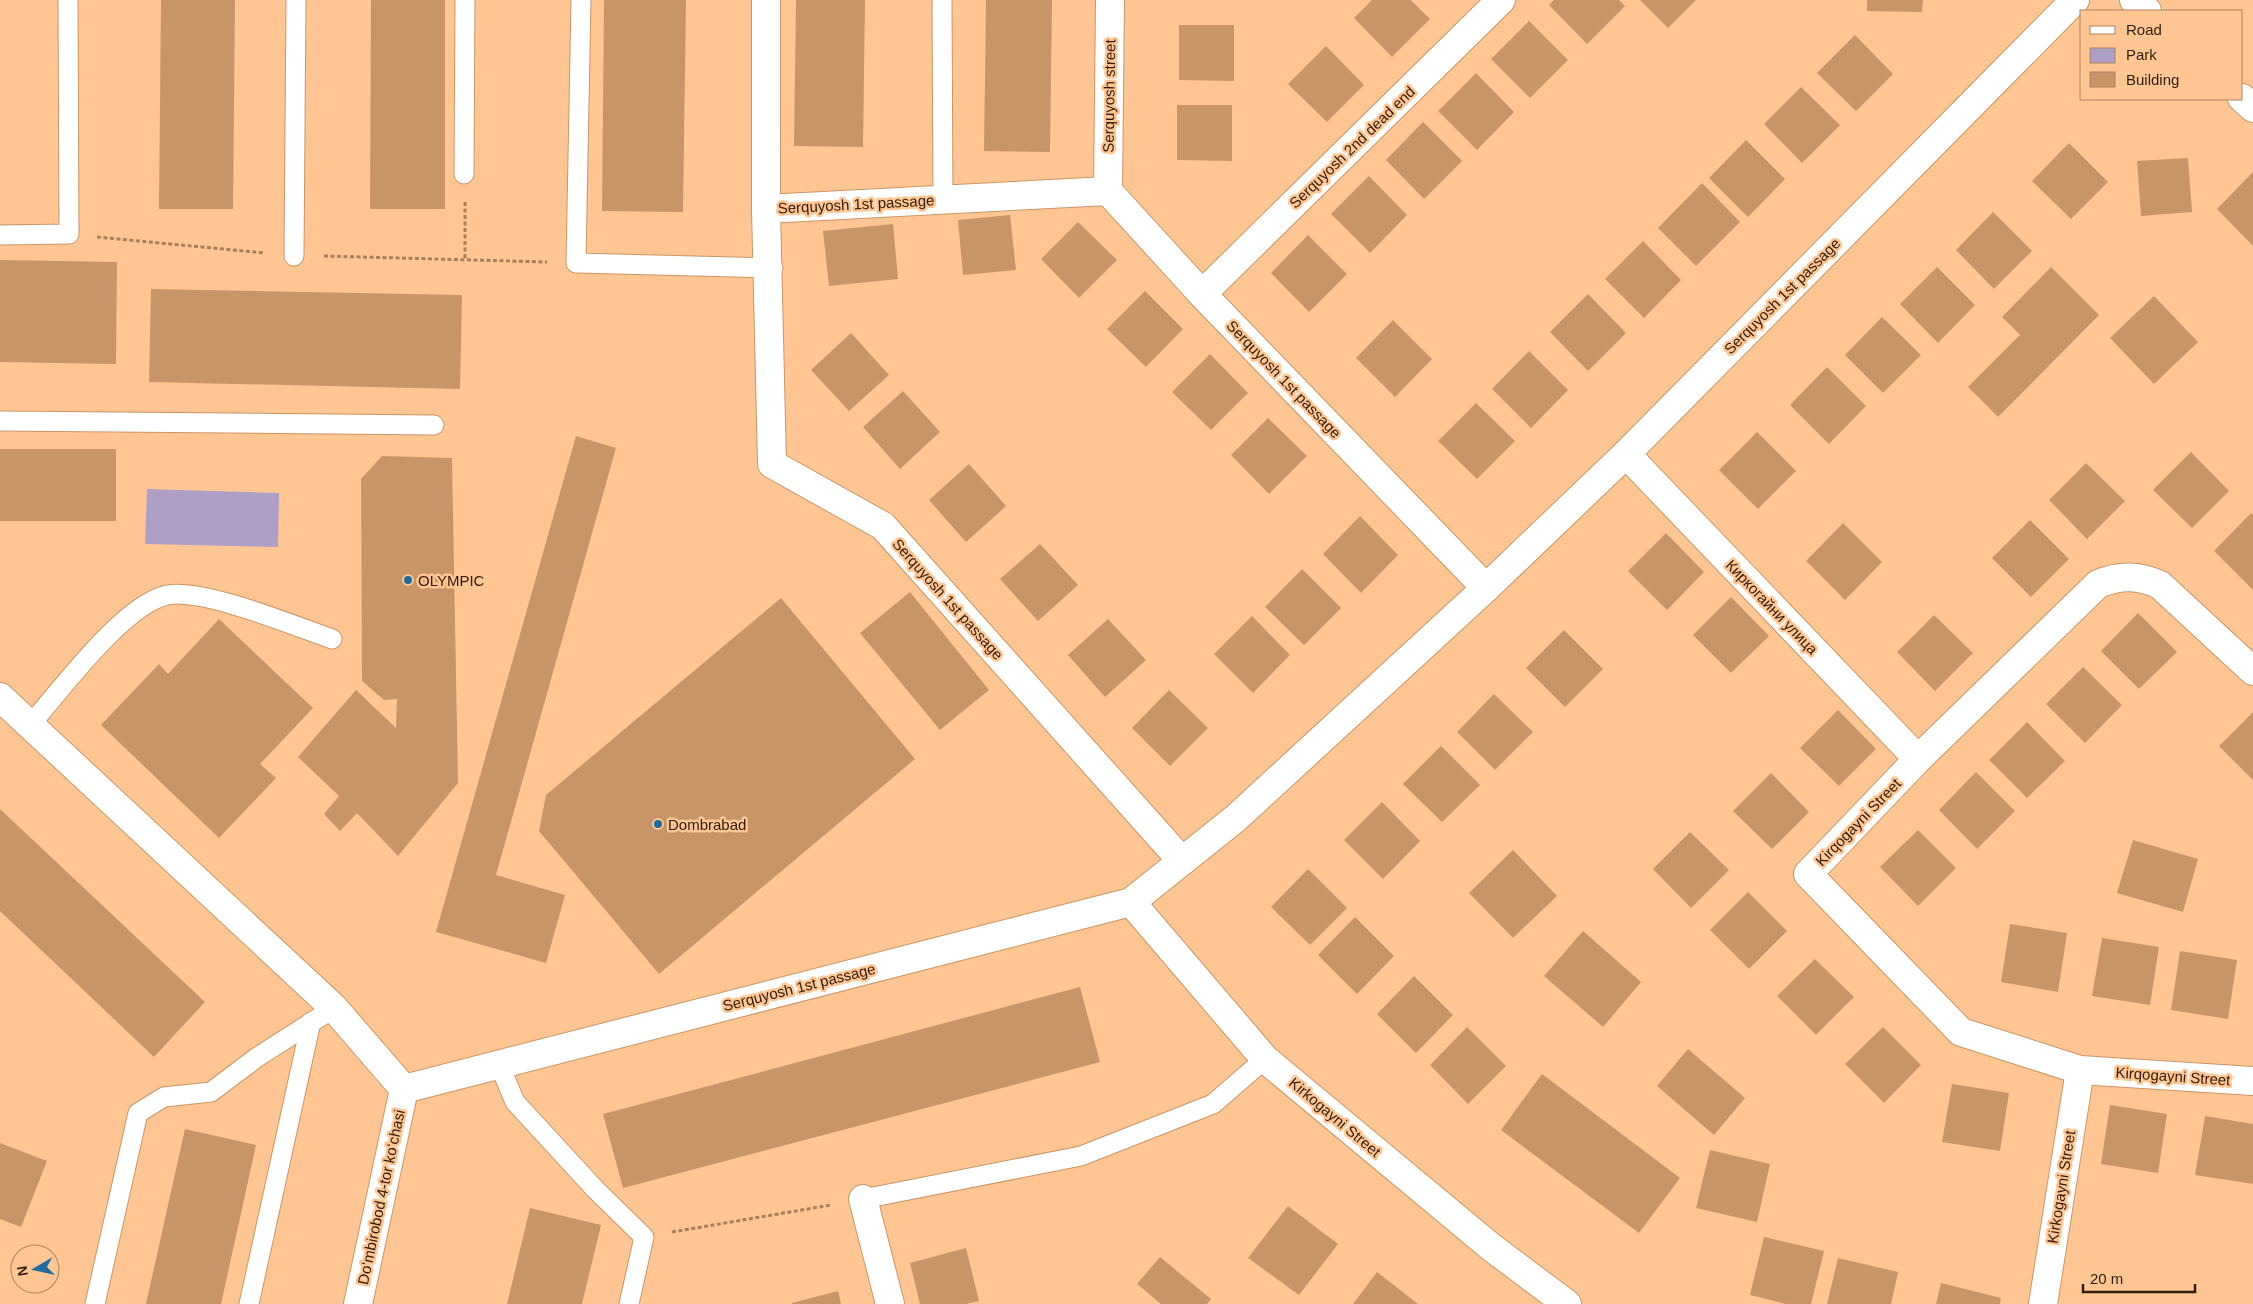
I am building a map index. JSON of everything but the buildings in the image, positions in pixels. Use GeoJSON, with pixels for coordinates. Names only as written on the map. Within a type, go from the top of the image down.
{"type":"FeatureCollection","features":[{"type":"Feature","properties":{"kind":"street"},"geometry":{"type":"LineString","coordinates":[[766,0],[766,209]]}},
{"type":"Feature","properties":{"kind":"street","name":"Serquyosh street"},"geometry":{"type":"LineString","coordinates":[[1108,191],[1110,0]]}},
{"type":"Feature","properties":{"kind":"street","name":"Serquyosh 2nd dead end"},"geometry":{"type":"LineString","coordinates":[[1202,294],[1501,0]]}},
{"type":"Feature","properties":{"kind":"street","name":"Serquyosh 1st passage"},"geometry":{"type":"LineString","coordinates":[[404,1089],[1131,902],[1236,818],[1486,588],[1626,454],[2075,0]]}},
{"type":"Feature","properties":{"kind":"street"},"geometry":{"type":"LineString","coordinates":[[2134,0],[2146,10]]}},
{"type":"Feature","properties":{"kind":"street"},"geometry":{"type":"LineString","coordinates":[[2243,99],[2253,108]]}},
{"type":"Feature","properties":{"kind":"street","name":"Serquyosh 1st passage"},"geometry":{"type":"LineString","coordinates":[[1182,860],[883,526],[772,464],[766,209],[1108,191],[1202,294],[1486,588]]}},
{"type":"Feature","properties":{"kind":"street","name":"Киркогайни улица"},"geometry":{"type":"LineString","coordinates":[[1626,454],[1918,759]]}},
{"type":"Feature","properties":{"kind":"street","name":"Kirqogayni Street"},"geometry":{"type":"LineString","coordinates":[[2253,671],[2160,585],[2146,578],[2114,577],[2098,584],[1918,759],[1808,874],[1961,1032],[2080,1070],[2253,1081]]}},
{"type":"Feature","properties":{"kind":"street"},"geometry":{"type":"LineString","coordinates":[[0,697],[334,1008],[404,1089]]}},
{"type":"Feature","properties":{"kind":"street","name":"Kirkogayni Street"},"geometry":{"type":"LineString","coordinates":[[1131,902],[1265,1059],[1491,1247],[1568,1304]]}},
{"type":"Feature","properties":{"kind":"street","name":"Kirkogayni Street"},"geometry":{"type":"LineString","coordinates":[[2043,1304],[2080,1070]]}},
{"type":"Feature","properties":{"kind":"street","name":"Doʻmbirobod 4-tor koʻchasi"},"geometry":{"type":"LineString","coordinates":[[358,1304],[404,1089]]}},
{"type":"Feature","properties":{"kind":"street"},"geometry":{"type":"LineString","coordinates":[[863,1200],[890,1304]]}},
{"type":"Feature","properties":{"kind":"lane"},"geometry":{"type":"LineString","coordinates":[[0,235],[69,234],[68,0]]}},
{"type":"Feature","properties":{"kind":"lane"},"geometry":{"type":"LineString","coordinates":[[294,256],[296,0]]}},
{"type":"Feature","properties":{"kind":"lane"},"geometry":{"type":"LineString","coordinates":[[464,174],[465,0]]}},
{"type":"Feature","properties":{"kind":"lane"},"geometry":{"type":"LineString","coordinates":[[581,0],[576,263],[773,268]]}},
{"type":"Feature","properties":{"kind":"lane"},"geometry":{"type":"LineString","coordinates":[[942,0],[943,200]]}},
{"type":"Feature","properties":{"kind":"lane"},"geometry":{"type":"LineString","coordinates":[[0,421],[434,425]]}},
{"type":"Feature","properties":{"kind":"lane"},"geometry":{"type":"LineString","coordinates":[[30,726],[122,621],[151,601],[168,595],[194,595],[248,610],[332,639]]}},
{"type":"Feature","properties":{"kind":"lane"},"geometry":{"type":"LineString","coordinates":[[95,1304],[138,1112],[164,1097],[211,1092],[256,1058],[334,1008]]}},
{"type":"Feature","properties":{"kind":"lane"},"geometry":{"type":"LineString","coordinates":[[249,1304],[311,1022]]}},
{"type":"Feature","properties":{"kind":"lane"},"geometry":{"type":"LineString","coordinates":[[863,1200],[1081,1156],[1213,1104],[1265,1059]]}},
{"type":"Feature","properties":{"kind":"lane"},"geometry":{"type":"LineString","coordinates":[[499,1064],[515,1102],[595,1189],[644,1237],[629,1304]]}},
{"type":"Feature","properties":{"kind":"path"},"geometry":{"type":"LineString","coordinates":[[464,174],[465,259]]}},
{"type":"Feature","properties":{"kind":"path"},"geometry":{"type":"LineString","coordinates":[[69,234],[294,256],[576,263]]}},
{"type":"Feature","properties":{"kind":"path"},"geometry":{"type":"LineString","coordinates":[[644,1237],[863,1200]]}},
{"type":"Feature","properties":{"kind":"green space"},"geometry":{"type":"Polygon","coordinates":[[[147,489],[279,493],[278,547],[145,544],[147,489]]]}},
{"type":"Feature","properties":{"kind":"place","name":"OLYMPIC"},"geometry":{"type":"Point","coordinates":[408,580]}},
{"type":"Feature","properties":{"kind":"place","name":"Dombrabad"},"geometry":{"type":"Point","coordinates":[658,824]}}]}
